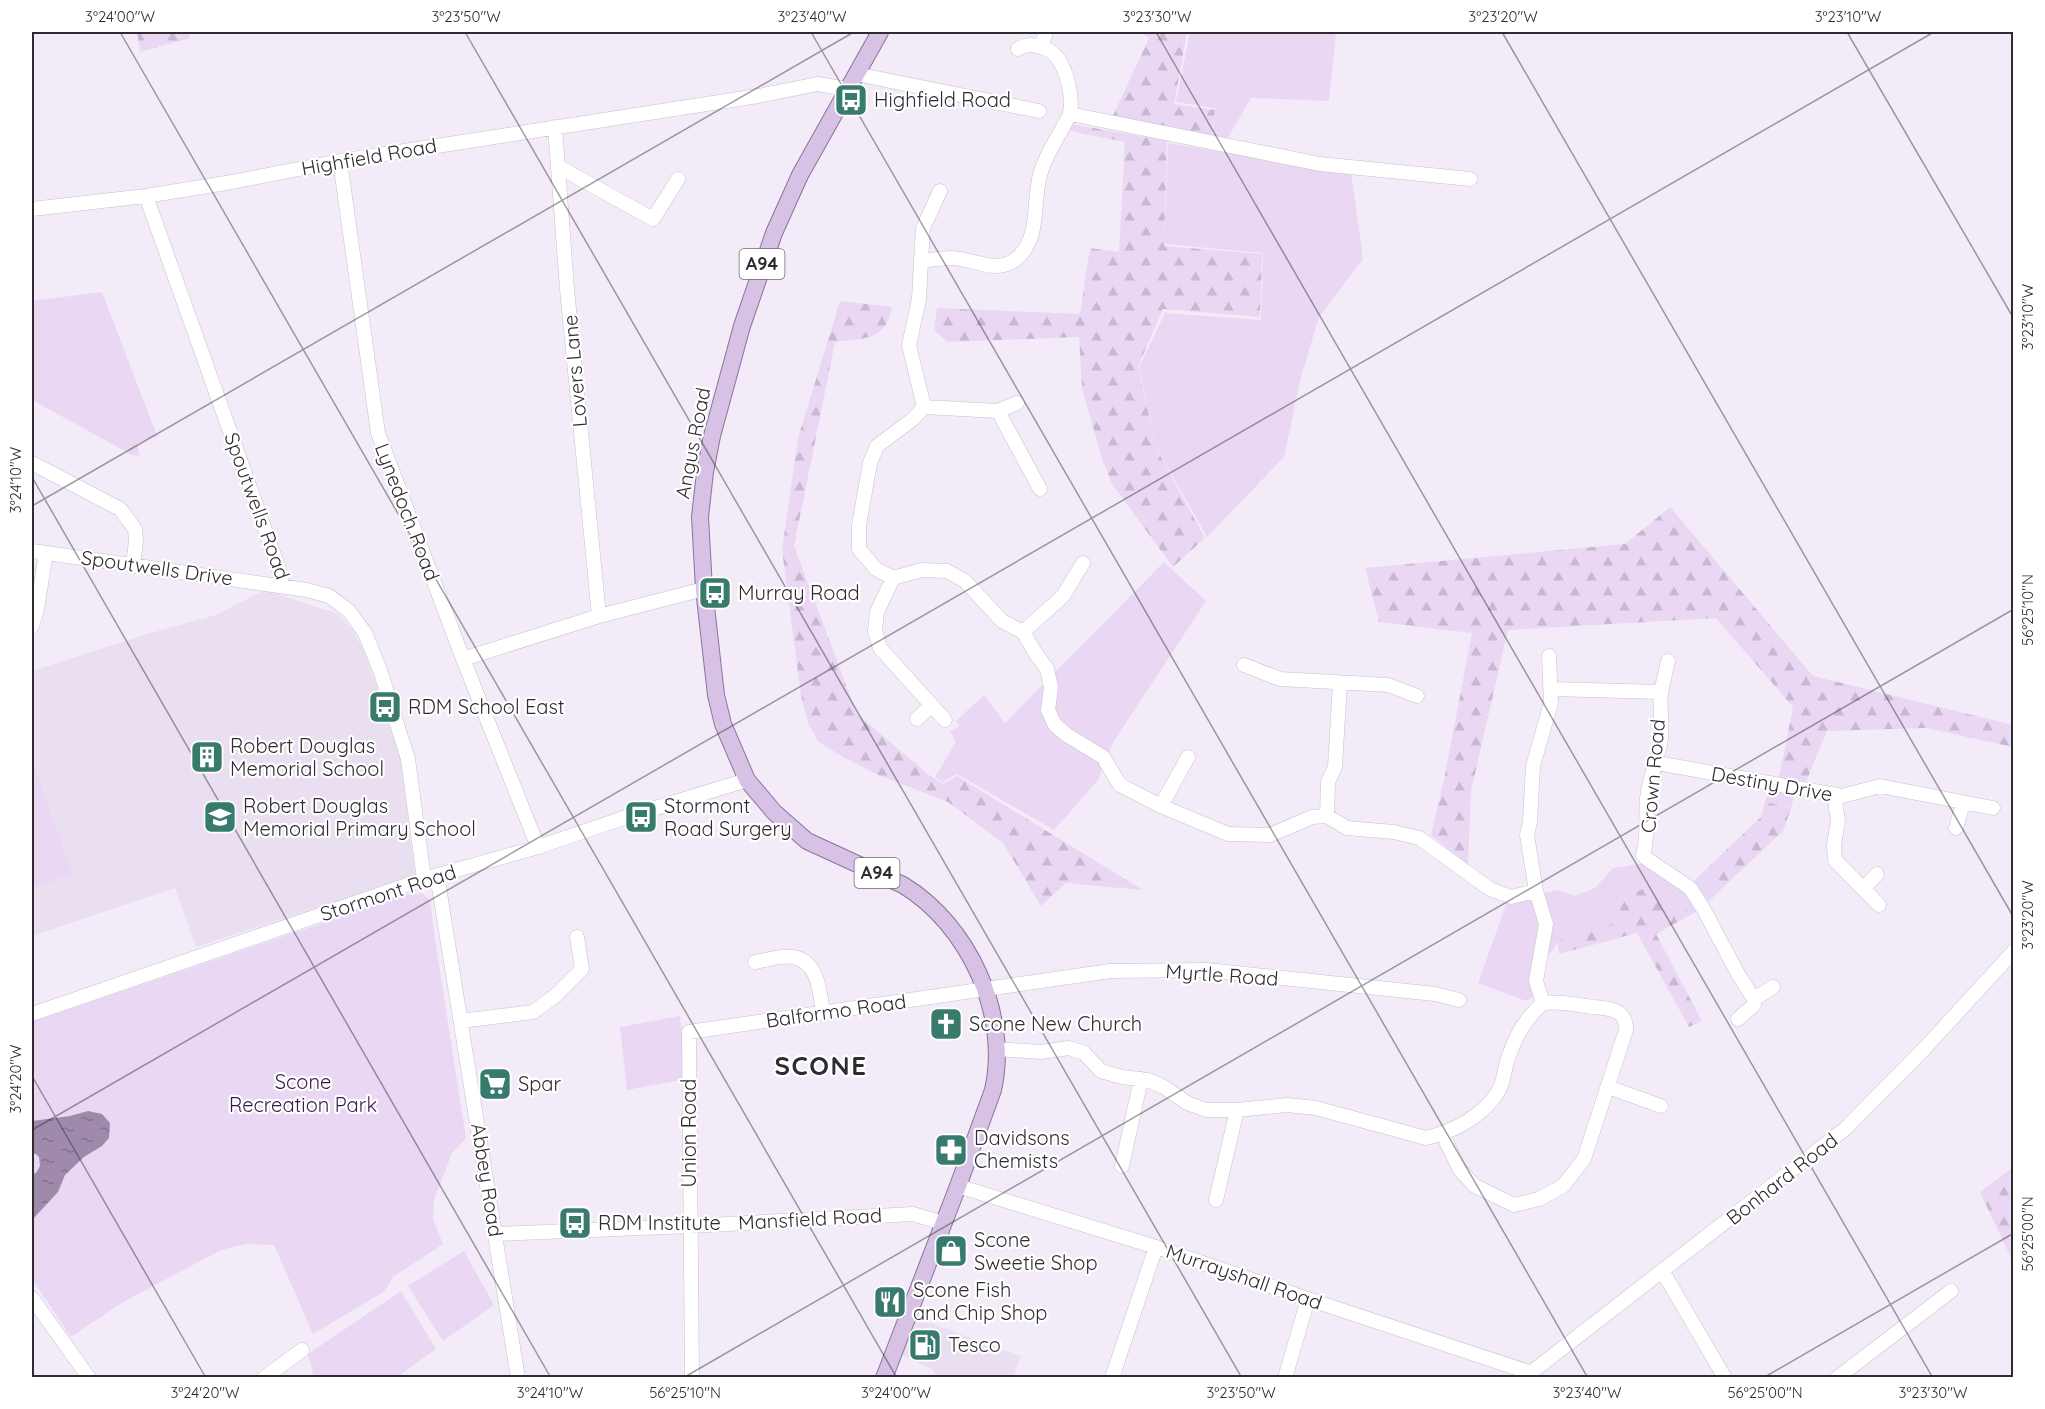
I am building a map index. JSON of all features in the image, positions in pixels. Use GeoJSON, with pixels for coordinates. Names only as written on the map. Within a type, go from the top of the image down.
{"type":"FeatureCollection","features":[{"type":"Feature","properties":{"kind":"main road","name":"Angus Road"},"geometry":{"type":"LineString","coordinates":[[880,32],[800,174],[774,233],[742,327],[712,436],[705,472],[700,517],[704,589],[716,695],[723,724],[747,780],[774,812],[807,842],[918,894],[958,938],[984,989]]}},
{"type":"Feature","properties":{"kind":"main road","name":"A94"},"geometry":{"type":"LineString","coordinates":[[884,1377],[993,1090],[997,1048],[992,1009],[984,989]]}},
{"type":"Feature","properties":{"kind":"street"},"geometry":{"type":"LineString","coordinates":[[1041,47],[1046,32]]}},
{"type":"Feature","properties":{"kind":"street"},"geometry":{"type":"LineString","coordinates":[[921,261],[954,258],[987,266],[1000,266],[1013,261],[1026,247],[1032,236],[1039,180],[1044,163],[1070,114],[1070,98],[1063,66],[1057,57],[1050,51],[1032,44],[1018,49]]}},
{"type":"Feature","properties":{"kind":"street","name":"Highfield Road"},"geometry":{"type":"LineString","coordinates":[[32,209],[146,196],[340,161],[758,96],[818,84],[852,82],[1039,111]]}},
{"type":"Feature","properties":{"kind":"street"},"geometry":{"type":"LineString","coordinates":[[1070,114],[1320,164],[1470,179]]}},
{"type":"Feature","properties":{"kind":"street","name":"Lovers Lane"},"geometry":{"type":"LineString","coordinates":[[555,127],[573,358],[599,616]]}},
{"type":"Feature","properties":{"kind":"street","name":"Lynedoch Road"},"geometry":{"type":"LineString","coordinates":[[340,161],[378,433],[463,659],[538,847]]}},
{"type":"Feature","properties":{"kind":"street"},"geometry":{"type":"LineString","coordinates":[[559,167],[653,219],[678,178]]}},
{"type":"Feature","properties":{"kind":"street"},"geometry":{"type":"LineString","coordinates":[[924,407],[909,345],[919,298],[923,228],[940,191]]}},
{"type":"Feature","properties":{"kind":"street","name":"Spoutwells Road"},"geometry":{"type":"LineString","coordinates":[[146,196],[279,569],[282,586],[329,596],[349,611],[365,633],[382,675],[408,759],[431,877]]}},
{"type":"Feature","properties":{"kind":"street"},"geometry":{"type":"LineString","coordinates":[[924,407],[998,411],[1017,403]]}},
{"type":"Feature","properties":{"kind":"street"},"geometry":{"type":"LineString","coordinates":[[924,407],[913,419],[877,446],[870,463],[859,525],[859,549],[876,569],[893,578],[922,570],[947,571],[965,581],[1002,621],[1023,632],[1047,669],[1051,687],[1048,710],[1055,725],[1103,757],[1120,785],[1161,806],[1228,834],[1270,835],[1312,817],[1326,816],[1347,828],[1394,832],[1419,838],[1490,889],[1511,897],[1536,891]]}},
{"type":"Feature","properties":{"kind":"street"},"geometry":{"type":"LineString","coordinates":[[998,411],[1040,489]]}},
{"type":"Feature","properties":{"kind":"street"},"geometry":{"type":"LineString","coordinates":[[32,463],[120,509],[135,529],[133,564]]}},
{"type":"Feature","properties":{"kind":"street"},"geometry":{"type":"LineString","coordinates":[[32,626],[37,609],[39,552]]}},
{"type":"Feature","properties":{"kind":"street","name":"Spoutwells Drive"},"geometry":{"type":"LineString","coordinates":[[39,552],[282,586]]}},
{"type":"Feature","properties":{"kind":"street"},"geometry":{"type":"LineString","coordinates":[[1023,632],[1063,596],[1083,563]]}},
{"type":"Feature","properties":{"kind":"street"},"geometry":{"type":"LineString","coordinates":[[893,578],[878,612],[875,632],[880,648],[945,720]]}},
{"type":"Feature","properties":{"kind":"street"},"geometry":{"type":"LineString","coordinates":[[463,659],[599,616],[704,589]]}},
{"type":"Feature","properties":{"kind":"street"},"geometry":{"type":"LineString","coordinates":[[1543,1003],[1536,981],[1546,924],[1536,891],[1527,835],[1533,766],[1551,703],[1548,656]]}},
{"type":"Feature","properties":{"kind":"street","name":"Crown Road"},"geometry":{"type":"LineString","coordinates":[[1668,661],[1659,707],[1661,735],[1657,763],[1648,788],[1648,838],[1644,855],[1690,888],[1754,999]]}},
{"type":"Feature","properties":{"kind":"street"},"geometry":{"type":"LineString","coordinates":[[1244,665],[1280,679],[1388,685],[1417,696]]}},
{"type":"Feature","properties":{"kind":"street"},"geometry":{"type":"LineString","coordinates":[[1326,816],[1328,782],[1335,767],[1340,683]]}},
{"type":"Feature","properties":{"kind":"street","name":"Crown Road"},"geometry":{"type":"LineString","coordinates":[[1551,689],[1661,692]]}},
{"type":"Feature","properties":{"kind":"street"},"geometry":{"type":"LineString","coordinates":[[918,719],[931,706]]}},
{"type":"Feature","properties":{"kind":"street"},"geometry":{"type":"LineString","coordinates":[[1161,806],[1188,757]]}},
{"type":"Feature","properties":{"kind":"street","name":"Destiny Drive"},"geometry":{"type":"LineString","coordinates":[[1657,763],[1842,796],[1880,786],[1993,808]]}},
{"type":"Feature","properties":{"kind":"street","name":"Stormont Road"},"geometry":{"type":"LineString","coordinates":[[32,1014],[431,877],[538,847],[747,780]]}},
{"type":"Feature","properties":{"kind":"street"},"geometry":{"type":"LineString","coordinates":[[1834,794],[1838,821],[1834,845],[1835,860],[1879,905]]}},
{"type":"Feature","properties":{"kind":"street"},"geometry":{"type":"LineString","coordinates":[[1956,828],[1963,802]]}},
{"type":"Feature","properties":{"kind":"street"},"geometry":{"type":"LineString","coordinates":[[1863,889],[1877,874]]}},
{"type":"Feature","properties":{"kind":"street","name":"Abbey Road"},"geometry":{"type":"LineString","coordinates":[[431,877],[461,1021],[518,1377]]}},
{"type":"Feature","properties":{"kind":"street"},"geometry":{"type":"LineString","coordinates":[[461,1021],[533,1012],[555,996],[582,969],[577,937]]}},
{"type":"Feature","properties":{"kind":"street","name":"Bonhard Road"},"geometry":{"type":"LineString","coordinates":[[1526,1375],[1845,1130],[1923,1050],[2013,951]]}},
{"type":"Feature","properties":{"kind":"street"},"geometry":{"type":"LineString","coordinates":[[755,962],[792,957],[807,964],[818,984],[823,1013]]}},
{"type":"Feature","properties":{"kind":"street","name":"Myrtle Road"},"geometry":{"type":"LineString","coordinates":[[984,989],[1110,971],[1207,970],[1435,994],[1459,1000]]}},
{"type":"Feature","properties":{"kind":"street"},"geometry":{"type":"LineString","coordinates":[[1738,1019],[1754,1005],[1754,999],[1773,987]]}},
{"type":"Feature","properties":{"kind":"street","name":"Balformo Road"},"geometry":{"type":"LineString","coordinates":[[689,1032],[984,989]]}},
{"type":"Feature","properties":{"kind":"street"},"geometry":{"type":"LineString","coordinates":[[997,1048],[1041,1052],[1069,1048],[1084,1053],[1101,1071],[1122,1077],[1148,1080],[1164,1087],[1187,1103],[1206,1110],[1237,1110],[1287,1105],[1316,1108],[1426,1138],[1443,1135],[1483,1110],[1499,1090],[1513,1041],[1525,1022],[1543,1003],[1560,1002],[1606,1007],[1618,1012],[1626,1030],[1608,1087],[1584,1160],[1563,1186],[1539,1199],[1514,1205],[1474,1186],[1460,1170],[1443,1135]]}},
{"type":"Feature","properties":{"kind":"street","name":"Union Road"},"geometry":{"type":"LineString","coordinates":[[689,1032],[693,1377]]}},
{"type":"Feature","properties":{"kind":"street"},"geometry":{"type":"LineString","coordinates":[[1122,1166],[1141,1079]]}},
{"type":"Feature","properties":{"kind":"street"},"geometry":{"type":"LineString","coordinates":[[1608,1087],[1661,1106]]}},
{"type":"Feature","properties":{"kind":"street"},"geometry":{"type":"LineString","coordinates":[[1216,1200],[1237,1110]]}},
{"type":"Feature","properties":{"kind":"street","name":"Murrayshall Road"},"geometry":{"type":"LineString","coordinates":[[958,1186],[1156,1246],[1526,1375]]}},
{"type":"Feature","properties":{"kind":"street","name":"Mansfield Road"},"geometry":{"type":"LineString","coordinates":[[495,1234],[913,1214],[943,1222]]}},
{"type":"Feature","properties":{"kind":"street"},"geometry":{"type":"LineString","coordinates":[[1112,1377],[1156,1246]]}},
{"type":"Feature","properties":{"kind":"street"},"geometry":{"type":"LineString","coordinates":[[1663,1272],[1725,1377]]}},
{"type":"Feature","properties":{"kind":"street"},"geometry":{"type":"LineString","coordinates":[[1837,1377],[1951,1292]]}},
{"type":"Feature","properties":{"kind":"street"},"geometry":{"type":"LineString","coordinates":[[32,1298],[89,1377]]}},
{"type":"Feature","properties":{"kind":"street"},"geometry":{"type":"LineString","coordinates":[[1285,1377],[1308,1299]]}},
{"type":"Feature","properties":{"kind":"street"},"geometry":{"type":"LineString","coordinates":[[264,1377],[302,1350]]}},
{"type":"Feature","properties":{"kind":"shaded area","name":"Robert Douglas Memorial Primary School"},"geometry":{"type":"Polygon","coordinates":[[[265,590],[338,614],[352,629],[365,652],[401,760],[415,875],[196,947],[175,888],[32,936],[32,671],[147,634],[216,615],[265,590]]]}},
{"type":"Feature","properties":{"kind":"shaded area"},"geometry":{"type":"Polygon","coordinates":[[[917,1318],[1021,1356],[1013,1377],[934,1377],[935,1371],[902,1355],[917,1318]]]}},
{"type":"Feature","properties":{"kind":"green space"},"geometry":{"type":"Polygon","coordinates":[[[137,32],[189,32],[190,38],[140,52],[137,32]]]}},
{"type":"Feature","properties":{"kind":"green space"},"geometry":{"type":"Polygon","coordinates":[[[1141,32],[1187,32],[1174,104],[1215,110],[1211,139],[1111,120],[1149,38],[1141,32]]]}},
{"type":"Feature","properties":{"kind":"green space"},"geometry":{"type":"Polygon","coordinates":[[[1190,32],[1336,32],[1329,101],[1251,98],[1226,141],[1212,139],[1215,108],[1176,102],[1190,32]]]}},
{"type":"Feature","properties":{"kind":"green space"},"geometry":{"type":"Polygon","coordinates":[[[1071,124],[1167,141],[1164,246],[1262,254],[1260,317],[1163,309],[1138,366],[1156,448],[1205,538],[1173,567],[1112,484],[1102,459],[1082,388],[1079,337],[947,342],[934,330],[937,308],[1080,314],[1090,248],[1119,252],[1125,142],[1070,131],[1071,124]]]}},
{"type":"Feature","properties":{"kind":"green space"},"geometry":{"type":"Polygon","coordinates":[[[1168,143],[1351,173],[1363,259],[1319,317],[1301,377],[1284,457],[1207,537],[1156,447],[1139,367],[1165,313],[1261,320],[1263,253],[1164,244],[1168,143]]]}},
{"type":"Feature","properties":{"kind":"green space"},"geometry":{"type":"Polygon","coordinates":[[[102,292],[157,436],[137,443],[140,456],[132,455],[32,400],[32,301],[102,292]]]}},
{"type":"Feature","properties":{"kind":"green space"},"geometry":{"type":"Polygon","coordinates":[[[840,301],[892,307],[884,327],[878,332],[863,338],[835,342],[794,546],[857,714],[929,775],[943,784],[957,776],[1143,890],[1066,883],[1041,906],[1003,843],[948,802],[876,774],[843,757],[819,742],[808,724],[801,695],[782,550],[798,438],[840,301]]]}},
{"type":"Feature","properties":{"kind":"green space"},"geometry":{"type":"Polygon","coordinates":[[[1670,507],[1813,676],[2013,725],[2013,747],[1926,728],[1827,731],[1805,784],[1779,778],[1793,707],[1716,618],[1508,630],[1471,791],[1468,865],[1431,835],[1472,633],[1379,622],[1365,568],[1625,544],[1670,507]]]}},
{"type":"Feature","properties":{"kind":"green space"},"geometry":{"type":"Polygon","coordinates":[[[1164,562],[1206,601],[1112,744],[1098,780],[1054,830],[957,774],[942,782],[935,777],[956,742],[950,731],[960,726],[956,721],[984,695],[1005,723],[1164,562]]]}},
{"type":"Feature","properties":{"kind":"green space"},"geometry":{"type":"Polygon","coordinates":[[[32,762],[73,874],[32,888],[32,762]]]}},
{"type":"Feature","properties":{"kind":"green space"},"geometry":{"type":"Polygon","coordinates":[[[1769,790],[1794,796],[1791,808],[1765,802],[1769,790]]]}},
{"type":"Feature","properties":{"kind":"green space"},"geometry":{"type":"Polygon","coordinates":[[[1765,802],[1791,808],[1783,831],[1716,894],[1698,877],[1761,817],[1765,802]]]}},
{"type":"Feature","properties":{"kind":"green space"},"geometry":{"type":"Polygon","coordinates":[[[1645,863],[1684,893],[1699,910],[1692,914],[1654,882],[1618,899],[1622,921],[1558,941],[1550,954],[1533,957],[1530,973],[1535,996],[1526,1001],[1478,983],[1507,902],[1557,890],[1575,896],[1595,888],[1613,868],[1645,863]]]}},
{"type":"Feature","properties":{"kind":"green space"},"geometry":{"type":"Polygon","coordinates":[[[1698,877],[1716,894],[1709,902],[1694,881],[1698,877]]]}},
{"type":"Feature","properties":{"kind":"green space"},"geometry":{"type":"Polygon","coordinates":[[[1654,882],[1692,914],[1656,934],[1702,1021],[1689,1027],[1637,933],[1559,954],[1558,941],[1622,921],[1618,899],[1654,882]]]}},
{"type":"Feature","properties":{"kind":"green space","name":"Scone Recreation Park"},"geometry":{"type":"Polygon","coordinates":[[[422,893],[430,900],[466,1138],[452,1153],[434,1200],[433,1220],[443,1244],[393,1277],[385,1291],[313,1334],[274,1245],[246,1244],[221,1250],[125,1301],[71,1337],[32,1279],[32,1022],[405,895],[422,893]]]}},
{"type":"Feature","properties":{"kind":"green space"},"geometry":{"type":"Polygon","coordinates":[[[680,1016],[686,1079],[627,1090],[620,1027],[680,1016]]]}},
{"type":"Feature","properties":{"kind":"green space"},"geometry":{"type":"Polygon","coordinates":[[[32,1154],[39,1157],[40,1166],[36,1173],[32,1174],[32,1154]]]}},
{"type":"Feature","properties":{"kind":"green space"},"geometry":{"type":"Polygon","coordinates":[[[2013,1167],[2013,1262],[1980,1192],[2013,1167]]]}},
{"type":"Feature","properties":{"kind":"green space"},"geometry":{"type":"Polygon","coordinates":[[[464,1251],[494,1305],[443,1341],[408,1286],[464,1251]]]}},
{"type":"Feature","properties":{"kind":"green space"},"geometry":{"type":"Polygon","coordinates":[[[401,1291],[436,1349],[397,1377],[314,1377],[308,1354],[401,1291]]]}},
{"type":"Feature","properties":{"kind":"water"},"geometry":{"type":"Polygon","coordinates":[[[88,1111],[102,1114],[110,1123],[109,1138],[65,1175],[58,1192],[32,1220],[32,1174],[36,1173],[40,1166],[39,1157],[32,1154],[32,1121],[88,1111]]]}},
{"type":"Feature","properties":{"kind":"place","name":"Highfield Road"},"geometry":{"type":"Point","coordinates":[851,100]}},
{"type":"Feature","properties":{"kind":"place","name":"Murray Road"},"geometry":{"type":"Point","coordinates":[715,593]}},
{"type":"Feature","properties":{"kind":"place","name":"RDM School East"},"geometry":{"type":"Point","coordinates":[385,707]}},
{"type":"Feature","properties":{"kind":"place","name":"Robert Douglas Memorial School"},"geometry":{"type":"Point","coordinates":[207,757]}},
{"type":"Feature","properties":{"kind":"place","name":"Robert Douglas Memorial Primary School"},"geometry":{"type":"Point","coordinates":[220,817]}},
{"type":"Feature","properties":{"kind":"place","name":"Stormont Road Surgery"},"geometry":{"type":"Point","coordinates":[641,817]}},
{"type":"Feature","properties":{"kind":"place","name":"Scone New Church"},"geometry":{"type":"Point","coordinates":[946,1024]}},
{"type":"Feature","properties":{"kind":"place","name":"Spar"},"geometry":{"type":"Point","coordinates":[495,1084]}},
{"type":"Feature","properties":{"kind":"place","name":"Davidsons Chemists"},"geometry":{"type":"Point","coordinates":[951,1150]}},
{"type":"Feature","properties":{"kind":"place","name":"RDM Institute"},"geometry":{"type":"Point","coordinates":[575,1223]}},
{"type":"Feature","properties":{"kind":"place","name":"Scone Sweetie Shop"},"geometry":{"type":"Point","coordinates":[951,1251]}},
{"type":"Feature","properties":{"kind":"place","name":"Scone Fish and Chip Shop"},"geometry":{"type":"Point","coordinates":[890,1302]}},
{"type":"Feature","properties":{"kind":"place","name":"Tesco"},"geometry":{"type":"Point","coordinates":[925,1345]}},
{"type":"Feature","properties":{"kind":"district","name":"SCONE"},"geometry":{"type":"Point","coordinates":[821,1066]}}]}
